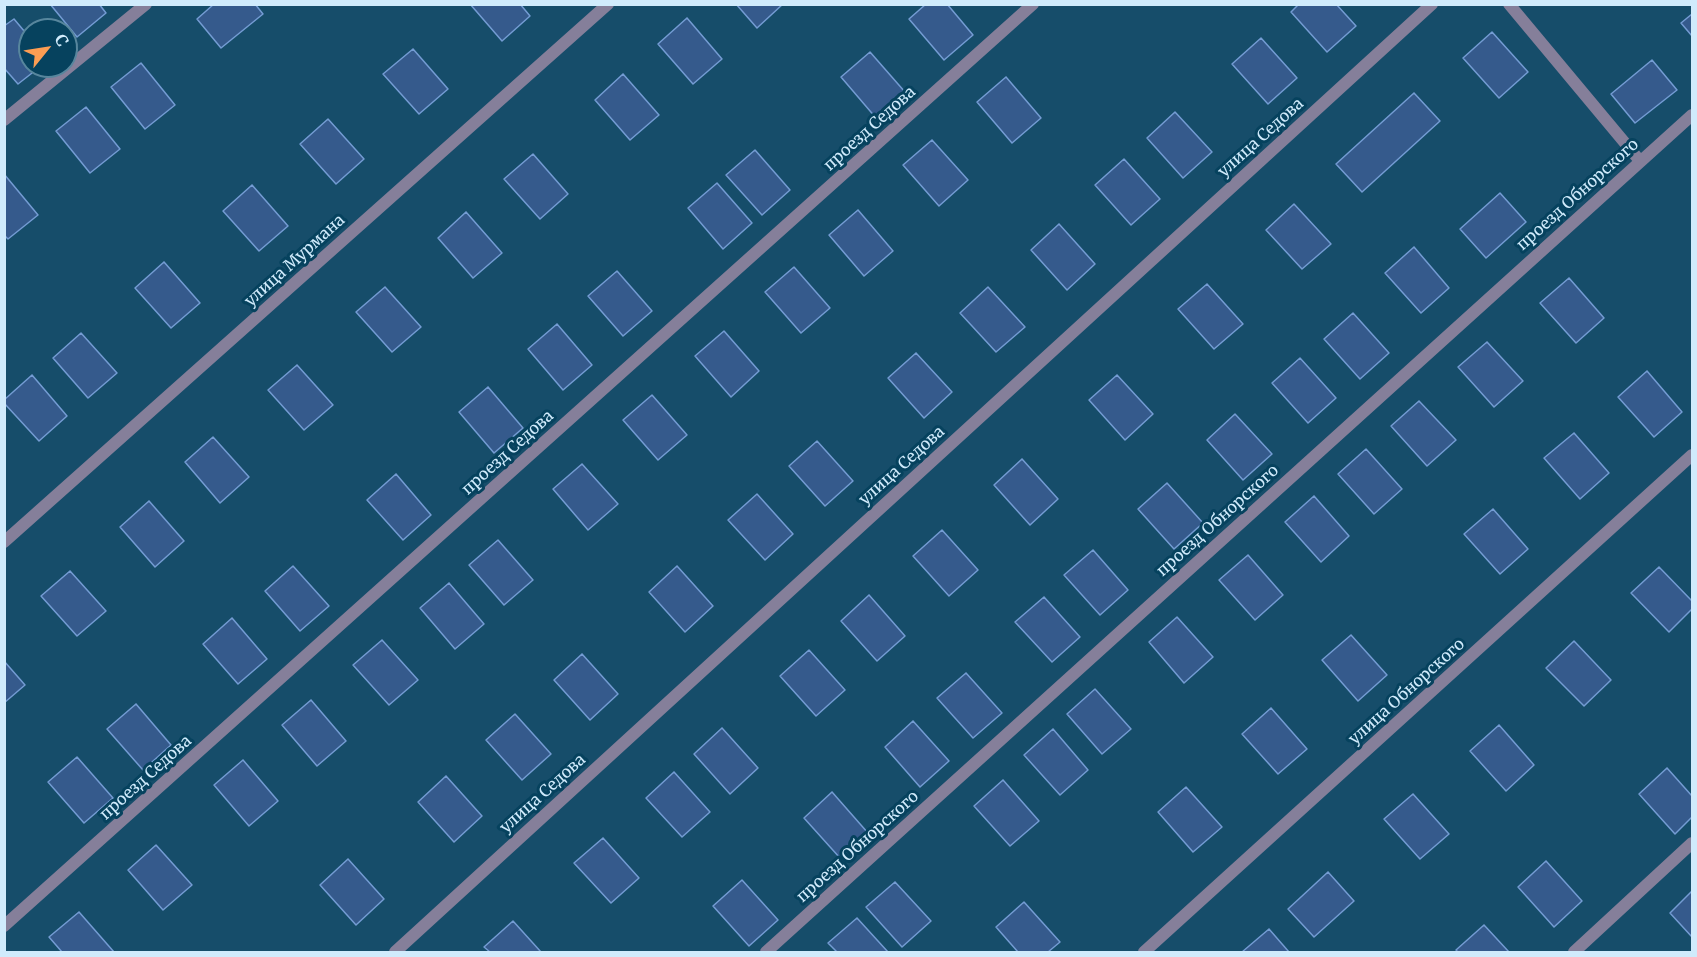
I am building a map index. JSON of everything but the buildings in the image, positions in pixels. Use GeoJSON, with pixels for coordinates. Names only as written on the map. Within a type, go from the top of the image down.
{"type":"FeatureCollection","features":[{"type":"Feature","properties":{"kind":"street"},"geometry":{"type":"LineString","coordinates":[[4,120],[146,4]]}},
{"type":"Feature","properties":{"kind":"street","name":"улица Мурмана"},"geometry":{"type":"LineString","coordinates":[[4,542],[608,4]]}},
{"type":"Feature","properties":{"kind":"street","name":"проезд Седова"},"geometry":{"type":"LineString","coordinates":[[4,927],[1033,4]]}},
{"type":"Feature","properties":{"kind":"street","name":"улица Седова"},"geometry":{"type":"LineString","coordinates":[[395,952],[1432,4]]}},
{"type":"Feature","properties":{"kind":"street"},"geometry":{"type":"LineString","coordinates":[[1509,4],[1640,161]]}},
{"type":"Feature","properties":{"kind":"street","name":"проезд Обнорского"},"geometry":{"type":"LineString","coordinates":[[766,952],[1692,115]]}},
{"type":"Feature","properties":{"kind":"street","name":"улица Обнорского"},"geometry":{"type":"LineString","coordinates":[[1144,952],[1692,456]]}},
{"type":"Feature","properties":{"kind":"street"},"geometry":{"type":"LineString","coordinates":[[1574,952],[1692,843]]}}]}
